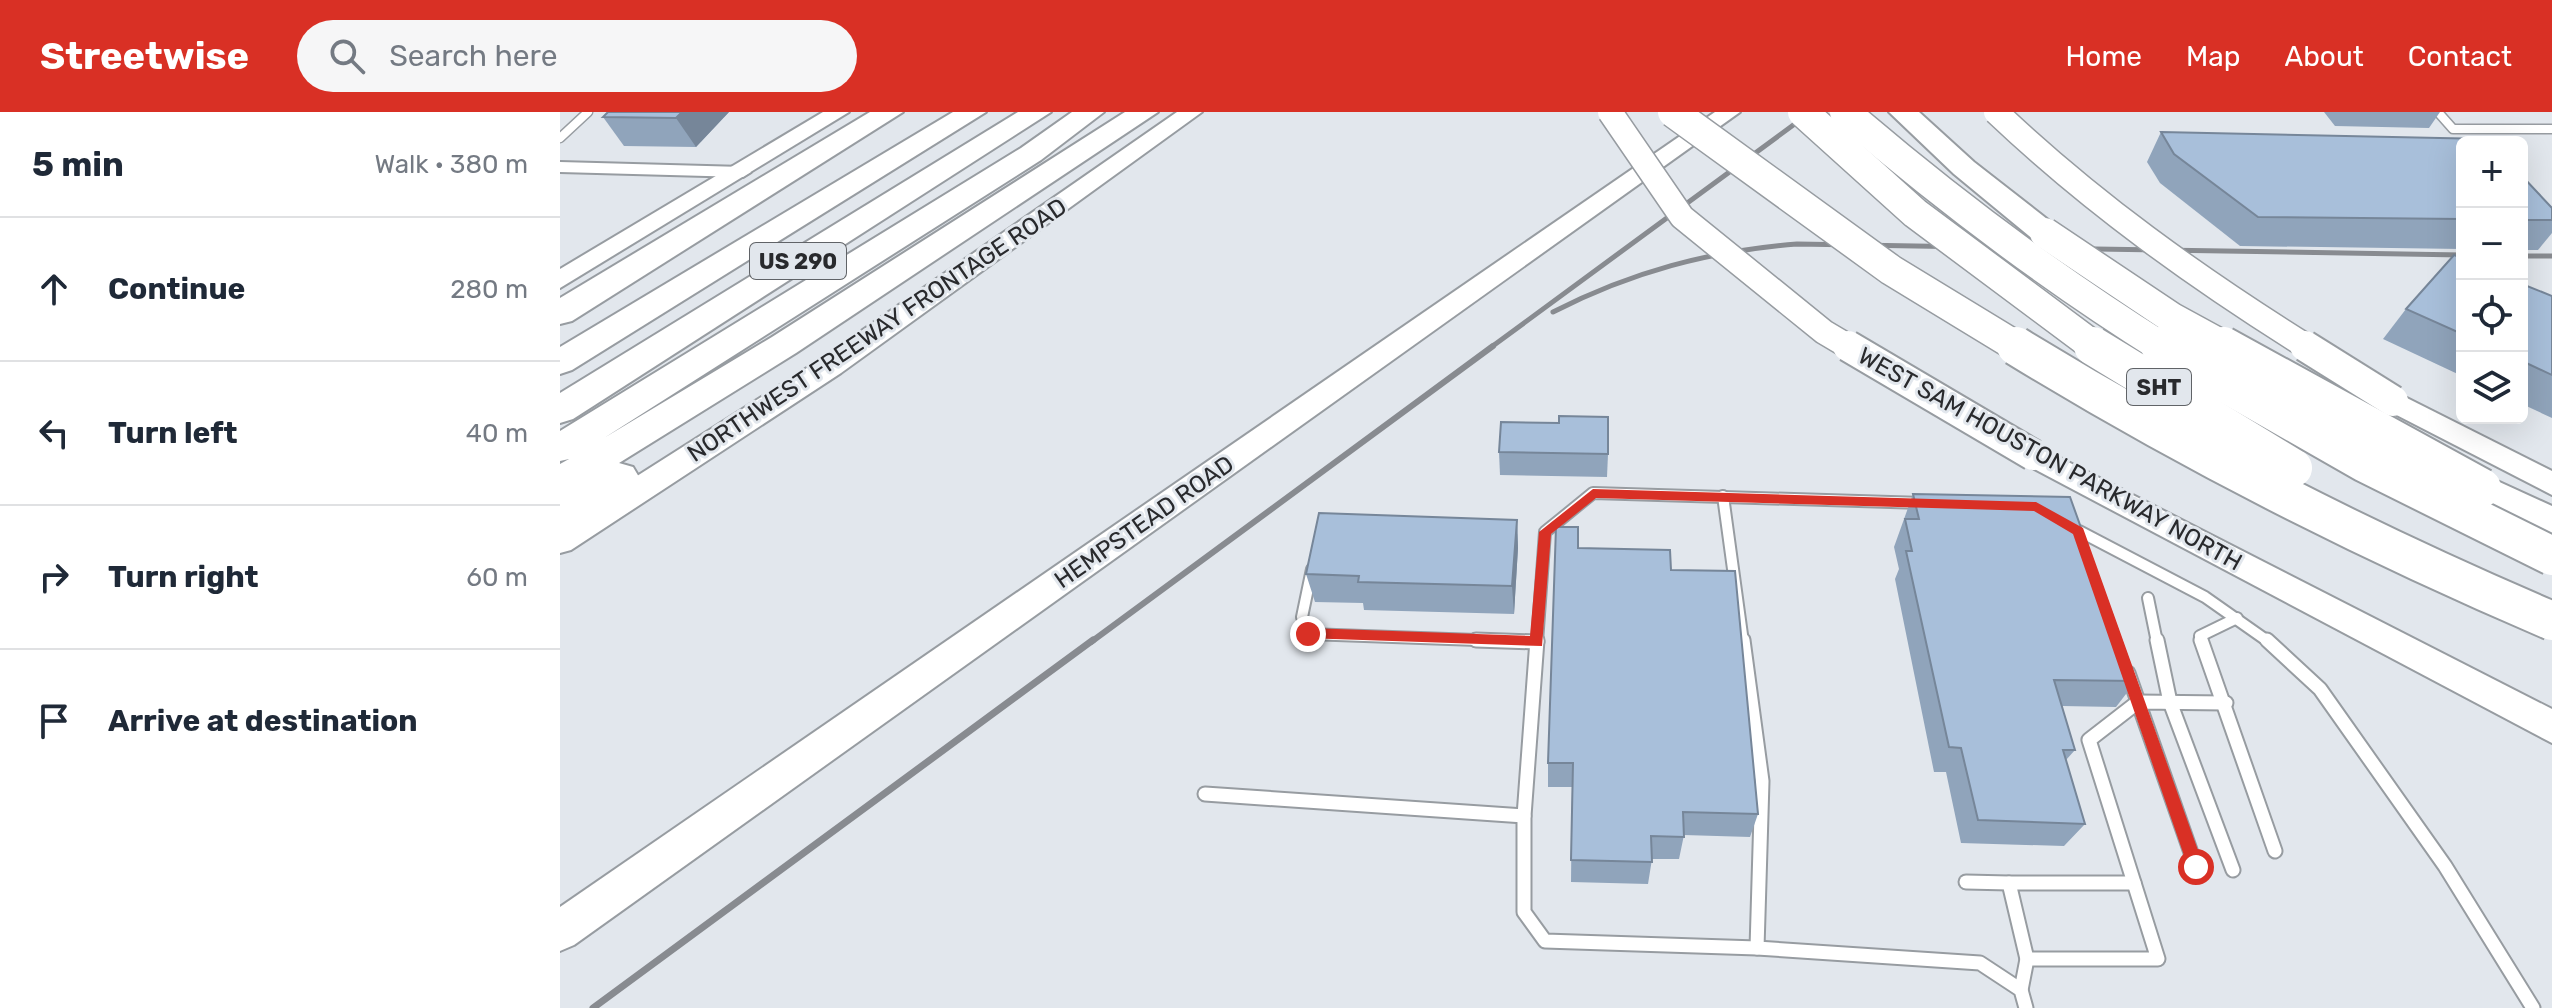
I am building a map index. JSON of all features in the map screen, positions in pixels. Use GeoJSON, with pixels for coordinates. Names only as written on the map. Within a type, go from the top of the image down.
{"type":"FeatureCollection","features":[{"type":"Feature","properties":{"kind":"highway"},"geometry":{"type":"LineString","coordinates":[[560,313],[889,112]]}},
{"type":"Feature","properties":{"kind":"highway"},"geometry":{"type":"LineString","coordinates":[[560,341],[924,112]]}},
{"type":"Feature","properties":{"kind":"highway","name":"US 290"},"geometry":{"type":"LineString","coordinates":[[560,362],[972,112]]}},
{"type":"Feature","properties":{"kind":"highway"},"geometry":{"type":"LineString","coordinates":[[560,387],[1006,112]]}},
{"type":"Feature","properties":{"kind":"highway","name":"US 290"},"geometry":{"type":"LineString","coordinates":[[560,410],[1037,112]]}},
{"type":"Feature","properties":{"kind":"highway"},"geometry":{"type":"LineString","coordinates":[[560,448],[1031,154],[1090,112]]}},
{"type":"Feature","properties":{"kind":"highway"},"geometry":{"type":"LineString","coordinates":[[1031,154],[1114,112]]}},
{"type":"Feature","properties":{"kind":"highway"},"geometry":{"type":"LineString","coordinates":[[560,482],[784,345],[1144,112]]}},
{"type":"Feature","properties":{"kind":"highway"},"geometry":{"type":"LineString","coordinates":[[1673,112],[1891,270],[1994,336],[2106,401],[2416,563],[2552,621]]}},
{"type":"Feature","properties":{"kind":"highway"},"geometry":{"type":"LineString","coordinates":[[1713,112],[1815,198],[1891,254],[2068,368],[2237,468]]}},
{"type":"Feature","properties":{"kind":"highway","name":"SHT"},"geometry":{"type":"LineString","coordinates":[[1803,112],[1921,219],[2110,356],[2254,446],[2552,608]]}},
{"type":"Feature","properties":{"kind":"highway","name":"SHT"},"geometry":{"type":"LineString","coordinates":[[1845,112],[1901,162],[1980,224],[2162,346],[2333,444],[2552,556]]}},
{"type":"Feature","properties":{"kind":"highway"},"geometry":{"type":"LineString","coordinates":[[1903,112],[2002,199],[2125,288],[2349,418],[2552,523]]}},
{"type":"Feature","properties":{"kind":"highway"},"geometry":{"type":"LineString","coordinates":[[560,515],[750,393],[1013,212],[1068,163]]}},
{"type":"Feature","properties":{"kind":"main road"},"geometry":{"type":"LineString","coordinates":[[560,280],[838,112]]}},
{"type":"Feature","properties":{"kind":"main road","name":"NORTHWEST FREEWAY FRONTAGE ROAD"},"geometry":{"type":"LineString","coordinates":[[560,541],[831,366],[1191,112]]}},
{"type":"Feature","properties":{"kind":"main road","name":"WEST SAM HOUSTON PARKWAY NORTH"},"geometry":{"type":"LineString","coordinates":[[1610,112],[1682,217],[1824,332],[2033,455],[2552,727]]}},
{"type":"Feature","properties":{"kind":"main road","name":"HEMPSTEAD ROAD"},"geometry":{"type":"LineString","coordinates":[[564,928],[1729,112]]}},
{"type":"Feature","properties":{"kind":"main road"},"geometry":{"type":"LineString","coordinates":[[1996,112],[2057,170],[2203,282],[2393,401],[2552,484]]}},
{"type":"Feature","properties":{"kind":"street"},"geometry":{"type":"LineString","coordinates":[[560,167],[743,172]]}},
{"type":"Feature","properties":{"kind":"lane"},"geometry":{"type":"LineString","coordinates":[[560,138],[588,112]]}},
{"type":"Feature","properties":{"kind":"lane"},"geometry":{"type":"LineString","coordinates":[[2438,112],[2453,129],[2552,129]]}},
{"type":"Feature","properties":{"kind":"lane"},"geometry":{"type":"LineString","coordinates":[[1942,503],[1593,493],[1545,532],[1524,816],[1524,912],[1545,941],[1757,948],[1980,963],[2021,990]]}},
{"type":"Feature","properties":{"kind":"lane"},"geometry":{"type":"LineString","coordinates":[[1723,496],[1762,781],[1757,948]]}},
{"type":"Feature","properties":{"kind":"lane"},"geometry":{"type":"LineString","coordinates":[[2084,545],[2074,528],[2205,597],[2261,634],[2320,689],[2445,866],[2533,1008]]}},
{"type":"Feature","properties":{"kind":"lane"},"geometry":{"type":"LineString","coordinates":[[1314,559],[1302,617],[1308,634],[1537,642]]}},
{"type":"Feature","properties":{"kind":"lane"},"geometry":{"type":"LineString","coordinates":[[2148,598],[2170,702],[2233,870]]}},
{"type":"Feature","properties":{"kind":"lane"},"geometry":{"type":"LineString","coordinates":[[2237,618],[2200,636],[2226,703],[2275,851]]}},
{"type":"Feature","properties":{"kind":"lane"},"geometry":{"type":"LineString","coordinates":[[2123,659],[2196,867]]}},
{"type":"Feature","properties":{"kind":"lane"},"geometry":{"type":"LineString","coordinates":[[2027,959],[2158,959],[2089,740],[2138,702],[2226,703]]}},
{"type":"Feature","properties":{"kind":"lane"},"geometry":{"type":"LineString","coordinates":[[1205,794],[1524,816]]}},
{"type":"Feature","properties":{"kind":"lane"},"geometry":{"type":"LineString","coordinates":[[1966,882],[2134,883]]}},
{"type":"Feature","properties":{"kind":"lane"},"geometry":{"type":"LineString","coordinates":[[2009,883],[2027,959],[2021,990],[2026,1008]]}},
{"type":"Feature","properties":{"kind":"building"},"geometry":{"type":"Polygon","coordinates":[[[608,112],[682,112],[676,118],[603,117],[608,112]]]}},
{"type":"Feature","properties":{"kind":"building"},"geometry":{"type":"Polygon","coordinates":[[[2161,132],[2456,138],[2456,219],[2258,217],[2174,154],[2161,132]]]}},
{"type":"Feature","properties":{"kind":"building"},"geometry":{"type":"Polygon","coordinates":[[[2528,182],[2552,208],[2552,220],[2528,220],[2528,182]]]}},
{"type":"Feature","properties":{"kind":"building"},"geometry":{"type":"Polygon","coordinates":[[[2454,255],[2456,256],[2456,331],[2406,309],[2454,255]]]}},
{"type":"Feature","properties":{"kind":"building"},"geometry":{"type":"Polygon","coordinates":[[[2528,286],[2552,296],[2552,375],[2528,364],[2528,286]]]}},
{"type":"Feature","properties":{"kind":"building"},"geometry":{"type":"Polygon","coordinates":[[[1559,416],[1608,417],[1608,454],[1499,452],[1501,422],[1559,423],[1559,416]]]}},
{"type":"Feature","properties":{"kind":"building"},"geometry":{"type":"Polygon","coordinates":[[[1913,494],[2070,497],[2136,681],[2054,680],[2075,750],[2063,750],[2085,824],[1978,820],[1961,748],[1949,747],[1906,551],[1912,551],[1905,519],[1919,519],[1913,494]]]}},
{"type":"Feature","properties":{"kind":"building"},"geometry":{"type":"Polygon","coordinates":[[[1319,513],[1517,520],[1512,586],[1358,582],[1359,576],[1306,574],[1319,513]]]}},
{"type":"Feature","properties":{"kind":"building"},"geometry":{"type":"Polygon","coordinates":[[[1556,527],[1578,527],[1578,548],[1670,550],[1671,570],[1735,571],[1758,814],[1683,812],[1684,837],[1651,836],[1652,862],[1571,860],[1573,763],[1548,763],[1556,527]]]}},
{"type":"Feature","properties":{"kind":"railway"},"geometry":{"type":"LineString","coordinates":[[1490,348],[1811,112]]}},
{"type":"Feature","properties":{"kind":"railway"},"geometry":{"type":"LineString","coordinates":[[1553,312],[1612,285],[1671,266],[1733,252],[1797,244],[2456,255]]}},
{"type":"Feature","properties":{"kind":"railway"},"geometry":{"type":"LineString","coordinates":[[2528,256],[2552,256]]}},
{"type":"Feature","properties":{"kind":"railway"},"geometry":{"type":"LineString","coordinates":[[1091,642],[1493,346]]}},
{"type":"Feature","properties":{"kind":"railway"},"geometry":{"type":"LineString","coordinates":[[593,1008],[1093,640]]}},
{"type":"Feature","properties":{"kind":"route"},"geometry":{"type":"LineString","coordinates":[[1308,634],[1537,642],[1545,532],[1593,493],[2036,507],[2079,531],[2196,867]]}}]}
